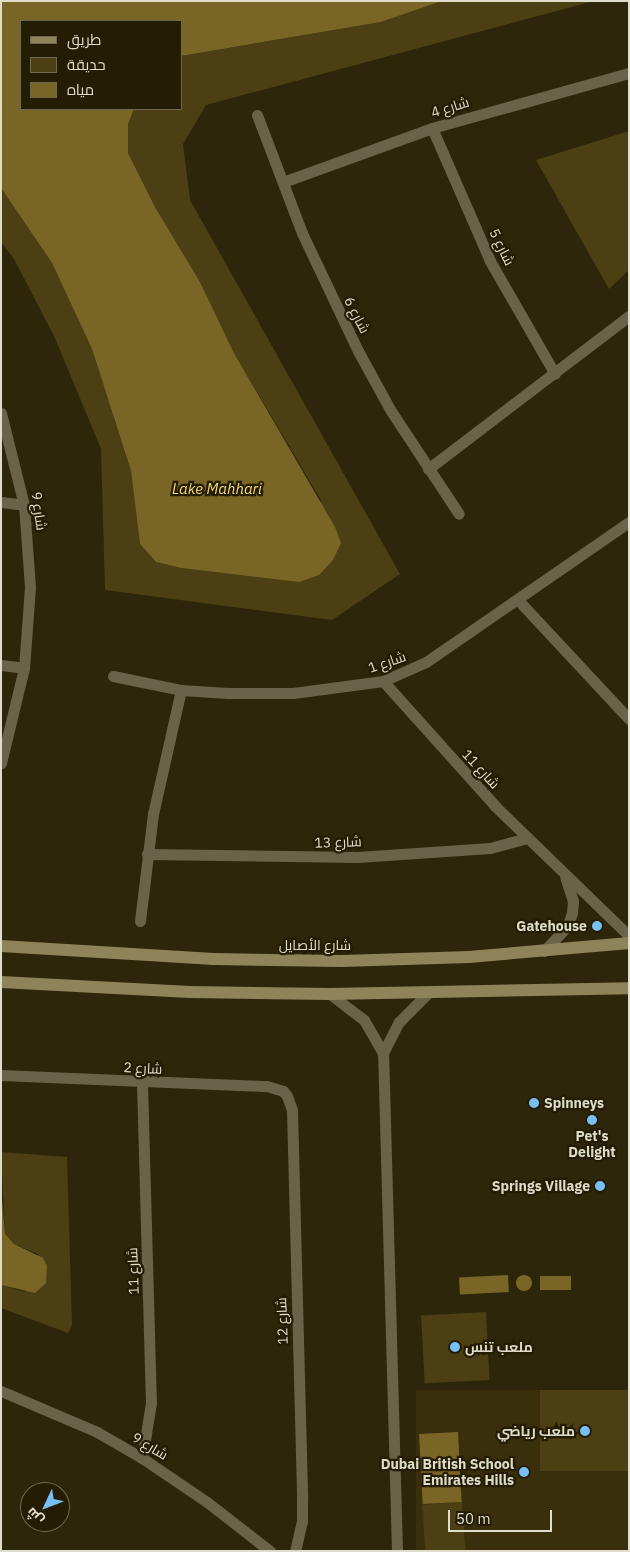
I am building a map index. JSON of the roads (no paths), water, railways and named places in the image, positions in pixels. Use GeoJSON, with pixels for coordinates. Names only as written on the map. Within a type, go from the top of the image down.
{"type":"FeatureCollection","features":[{"type":"Feature","properties":{"kind":"main road","name":"شارع الأصايل"},"geometry":{"type":"LineString","coordinates":[[1,946],[287,960],[469,958],[629,943]]}},
{"type":"Feature","properties":{"kind":"main road"},"geometry":{"type":"LineString","coordinates":[[1,982],[190,992],[330,994],[427,994],[629,988]]}},
{"type":"Feature","properties":{"kind":"street","name":"شارع 4"},"geometry":{"type":"LineString","coordinates":[[283,182],[432,128],[629,73]]}},
{"type":"Feature","properties":{"kind":"street","name":"شارع 6"},"geometry":{"type":"LineString","coordinates":[[258,115],[302,232],[358,351],[428,469],[459,514]]}},
{"type":"Feature","properties":{"kind":"street","name":"شارع 5"},"geometry":{"type":"LineString","coordinates":[[432,128],[490,260],[555,374]]}},
{"type":"Feature","properties":{"kind":"street"},"geometry":{"type":"LineString","coordinates":[[428,469],[629,316]]}},
{"type":"Feature","properties":{"kind":"street","name":"شارع 9"},"geometry":{"type":"LineString","coordinates":[[1,413],[24,505],[30,587],[24,668],[1,763]]}},
{"type":"Feature","properties":{"kind":"street"},"geometry":{"type":"LineString","coordinates":[[1,502],[24,505]]}},
{"type":"Feature","properties":{"kind":"street","name":"شارع 1"},"geometry":{"type":"LineString","coordinates":[[113,676],[181,690],[293,693],[384,682],[412,670],[518,600],[629,522]]}},
{"type":"Feature","properties":{"kind":"street"},"geometry":{"type":"LineString","coordinates":[[518,600],[629,719]]}},
{"type":"Feature","properties":{"kind":"street"},"geometry":{"type":"LineString","coordinates":[[1,665],[24,668]]}},
{"type":"Feature","properties":{"kind":"street","name":"شارع 11"},"geometry":{"type":"LineString","coordinates":[[384,682],[454,763],[629,936]]}},
{"type":"Feature","properties":{"kind":"street"},"geometry":{"type":"LineString","coordinates":[[140,921],[148,854],[161,774],[181,690]]}},
{"type":"Feature","properties":{"kind":"street","name":"شارع 13"},"geometry":{"type":"LineString","coordinates":[[148,854],[358,856],[490,848],[528,838]]}},
{"type":"Feature","properties":{"kind":"street","name":"شارع 11"},"geometry":{"type":"LineString","coordinates":[[544,951],[568,925],[572,913],[570,890],[562,871]]}},
{"type":"Feature","properties":{"kind":"street"},"geometry":{"type":"LineString","coordinates":[[330,994],[364,1020],[383,1053],[397,1551]]}},
{"type":"Feature","properties":{"kind":"street"},"geometry":{"type":"LineString","coordinates":[[383,1053],[399,1022],[427,994]]}},
{"type":"Feature","properties":{"kind":"street","name":"شارع 2"},"geometry":{"type":"LineString","coordinates":[[1,1075],[142,1083],[267,1086],[282,1091]]}},
{"type":"Feature","properties":{"kind":"street","name":"شارع 11"},"geometry":{"type":"LineString","coordinates":[[142,1083],[151,1403],[142,1458]]}},
{"type":"Feature","properties":{"kind":"street","name":"شارع 12"},"geometry":{"type":"LineString","coordinates":[[282,1091],[292,1110],[302,1521],[295,1551]]}},
{"type":"Feature","properties":{"kind":"street","name":"شارع 9"},"geometry":{"type":"LineString","coordinates":[[1,1390],[97,1432],[142,1458],[207,1502],[270,1551]]}},
{"type":"Feature","properties":{"kind":"water","name":"Lake Mahhari"},"geometry":{"type":"Polygon","coordinates":[[[1,1],[442,1],[381,22],[182,56],[182,20],[20,20],[20,110],[134,110],[128,124],[128,153],[155,207],[200,282],[234,353],[335,527],[341,543],[333,560],[319,575],[299,582],[181,568],[156,562],[140,544],[131,471],[92,349],[52,263],[1,188],[1,1]]]}},
{"type":"Feature","properties":{"kind":"water"},"geometry":{"type":"Polygon","coordinates":[[[1,1188],[5,1234],[14,1244],[43,1258],[47,1266],[46,1283],[35,1293],[1,1285],[1,1188]]]}},
{"type":"Feature","properties":{"kind":"water"},"geometry":{"type":"Polygon","coordinates":[[[508,1275],[509,1292],[460,1295],[459,1278],[508,1275]]]}},
{"type":"Feature","properties":{"kind":"water"},"geometry":{"type":"Polygon","coordinates":[[[521,1275],[527,1275],[532,1280],[530,1289],[521,1291],[516,1286],[516,1280],[521,1275]]]}},
{"type":"Feature","properties":{"kind":"water"},"geometry":{"type":"Polygon","coordinates":[[[540,1276],[571,1276],[571,1290],[540,1290],[540,1276]]]}},
{"type":"Feature","properties":{"kind":"water"},"geometry":{"type":"Polygon","coordinates":[[[458,1432],[462,1502],[423,1504],[419,1434],[458,1432]]]}},
{"type":"Feature","properties":{"kind":"place","name":"Gatehouse"},"geometry":{"type":"Point","coordinates":[597,926]}},
{"type":"Feature","properties":{"kind":"place","name":"Spinneys"},"geometry":{"type":"Point","coordinates":[534,1103]}},
{"type":"Feature","properties":{"kind":"place","name":"Pet's Delight"},"geometry":{"type":"Point","coordinates":[592,1120]}},
{"type":"Feature","properties":{"kind":"place","name":"Springs Village"},"geometry":{"type":"Point","coordinates":[600,1186]}},
{"type":"Feature","properties":{"kind":"place","name":"ملعب تنس"},"geometry":{"type":"Point","coordinates":[455,1347]}},
{"type":"Feature","properties":{"kind":"place","name":"ملعب رياضي"},"geometry":{"type":"Point","coordinates":[585,1431]}},
{"type":"Feature","properties":{"kind":"place","name":"Dubai British School Emirates Hills"},"geometry":{"type":"Point","coordinates":[524,1472]}}]}
